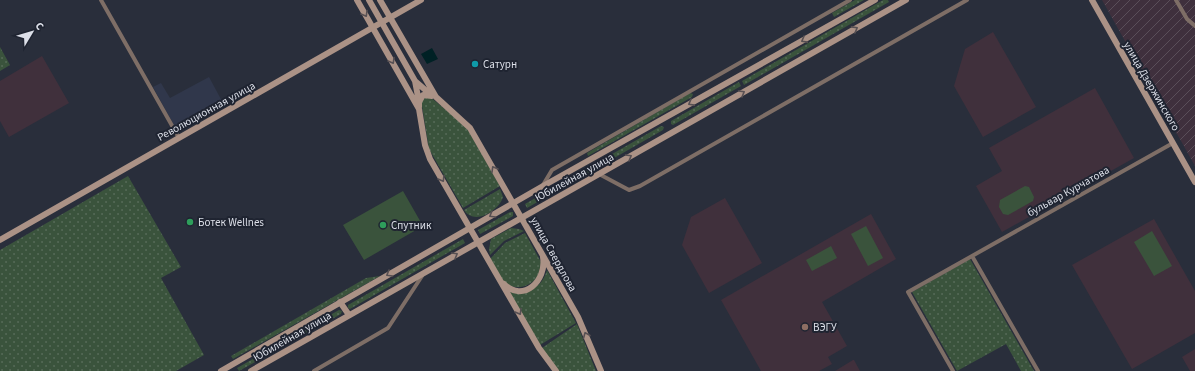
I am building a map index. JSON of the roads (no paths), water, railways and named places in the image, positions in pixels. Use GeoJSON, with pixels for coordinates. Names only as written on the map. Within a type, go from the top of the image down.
{"type":"FeatureCollection","features":[{"type":"Feature","properties":{"kind":"main road","name":"улица Свердлова"},"geometry":{"type":"LineString","coordinates":[[358,0],[419,109]]}},
{"type":"Feature","properties":{"kind":"main road","name":"улица Свердлова"},"geometry":{"type":"LineString","coordinates":[[369,0],[415,81],[427,152],[539,348],[556,371]]}},
{"type":"Feature","properties":{"kind":"main road","name":"улица Свердлова"},"geometry":{"type":"LineString","coordinates":[[380,0],[433,96]]}},
{"type":"Feature","properties":{"kind":"main road","name":"Революционная улица"},"geometry":{"type":"LineString","coordinates":[[0,240],[421,0]]}},
{"type":"Feature","properties":{"kind":"main road","name":"Юбилейная улица"},"geometry":{"type":"LineString","coordinates":[[221,371],[542,186],[875,0]]}},
{"type":"Feature","properties":{"kind":"main road","name":"Юбилейная улица"},"geometry":{"type":"LineString","coordinates":[[251,371],[906,0]]}},
{"type":"Feature","properties":{"kind":"main road","name":"улица Дзержинского"},"geometry":{"type":"LineString","coordinates":[[1092,0],[1195,182]]}},
{"type":"Feature","properties":{"kind":"main road","name":"улица Свердлова"},"geometry":{"type":"LineString","coordinates":[[415,81],[470,128],[578,317],[600,371]]}},
{"type":"Feature","properties":{"kind":"main road"},"geometry":{"type":"LineString","coordinates":[[419,102],[423,95],[433,96]]}},
{"type":"Feature","properties":{"kind":"main road"},"geometry":{"type":"LineString","coordinates":[[501,281],[508,288],[514,290],[534,286],[538,283],[544,270],[542,254]]}},
{"type":"Feature","properties":{"kind":"main road"},"geometry":{"type":"LineString","coordinates":[[340,302],[349,315]]}},
{"type":"Feature","properties":{"kind":"street"},"geometry":{"type":"LineString","coordinates":[[101,0],[179,138]]}},
{"type":"Feature","properties":{"kind":"street"},"geometry":{"type":"LineString","coordinates":[[542,186],[552,170],[850,0]]}},
{"type":"Feature","properties":{"kind":"street"},"geometry":{"type":"LineString","coordinates":[[599,174],[629,190],[640,186],[967,0]]}},
{"type":"Feature","properties":{"kind":"street"},"geometry":{"type":"LineString","coordinates":[[1176,0],[1187,19],[1195,26]]}},
{"type":"Feature","properties":{"kind":"street","name":"бульвар Курчатова"},"geometry":{"type":"LineString","coordinates":[[953,371],[908,292],[1173,143]]}},
{"type":"Feature","properties":{"kind":"street"},"geometry":{"type":"LineString","coordinates":[[972,256],[1038,371]]}},
{"type":"Feature","properties":{"kind":"street"},"geometry":{"type":"LineString","coordinates":[[314,371],[388,328],[424,273]]}},
{"type":"Feature","properties":{"kind":"place","name":"Сатурн"},"geometry":{"type":"Point","coordinates":[475,64]}},
{"type":"Feature","properties":{"kind":"place","name":"Ботек Wellnes"},"geometry":{"type":"Point","coordinates":[190,222]}},
{"type":"Feature","properties":{"kind":"place","name":"Спутник"},"geometry":{"type":"Point","coordinates":[383,225]}},
{"type":"Feature","properties":{"kind":"place","name":"ВЭГУ"},"geometry":{"type":"Point","coordinates":[805,327]}}]}
